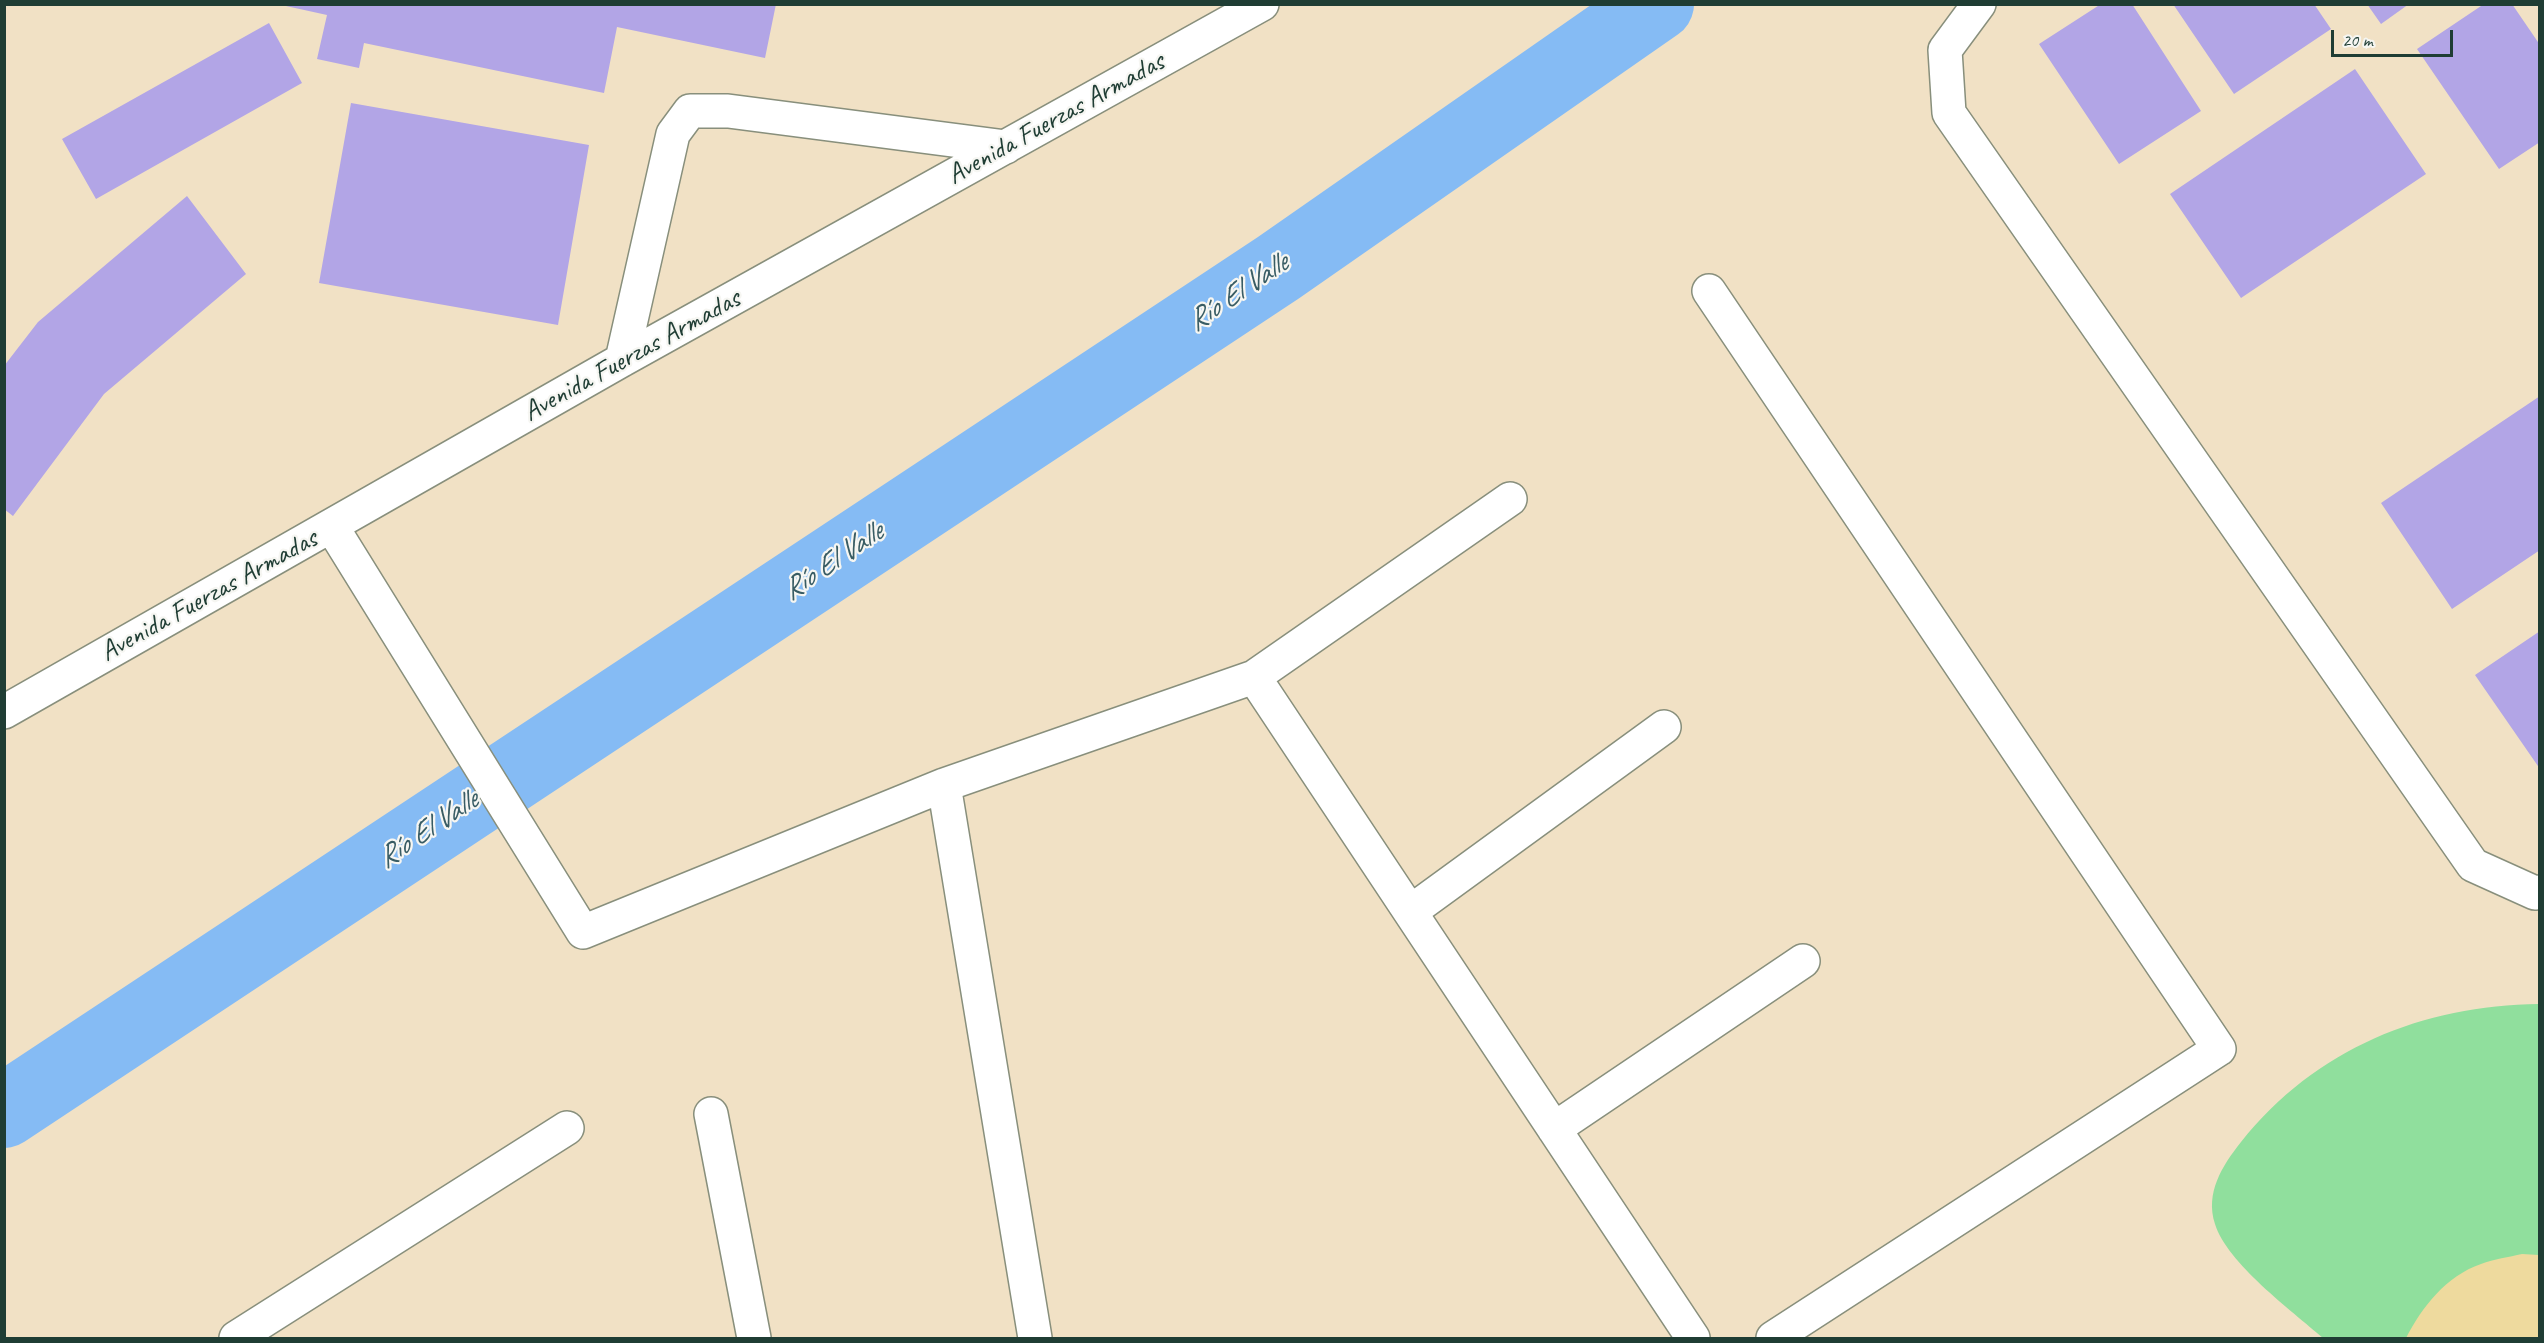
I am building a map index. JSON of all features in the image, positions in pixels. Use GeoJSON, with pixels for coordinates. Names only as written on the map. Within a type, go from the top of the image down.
{"type":"FeatureCollection","features":[{"type":"Feature","properties":{"kind":"street","name":"Avenida Fuerzas Armadas"},"geometry":{"type":"LineString","coordinates":[[4,712],[622,360],[1262,4]]}},
{"type":"Feature","properties":{"kind":"street"},"geometry":{"type":"LineString","coordinates":[[1979,4],[1945,50],[1948,113],[2473,866],[2535,893],[2540,892]]}},
{"type":"Feature","properties":{"kind":"street"},"geometry":{"type":"LineString","coordinates":[[622,360],[673,134],[690,111],[728,111],[1006,147]]}},
{"type":"Feature","properties":{"kind":"street"},"geometry":{"type":"LineString","coordinates":[[1708,291],[2219,1049],[1773,1338]]}},
{"type":"Feature","properties":{"kind":"street"},"geometry":{"type":"LineString","coordinates":[[332,527],[583,932],[944,785],[1254,678],[1510,499]]}},
{"type":"Feature","properties":{"kind":"street"},"geometry":{"type":"LineString","coordinates":[[1254,678],[1693,1338]]}},
{"type":"Feature","properties":{"kind":"street"},"geometry":{"type":"LineString","coordinates":[[1410,912],[1664,727]]}},
{"type":"Feature","properties":{"kind":"street"},"geometry":{"type":"LineString","coordinates":[[944,785],[1035,1338]]}},
{"type":"Feature","properties":{"kind":"street"},"geometry":{"type":"LineString","coordinates":[[1554,1128],[1803,961]]}},
{"type":"Feature","properties":{"kind":"street"},"geometry":{"type":"LineString","coordinates":[[711,1114],[754,1338]]}},
{"type":"Feature","properties":{"kind":"street"},"geometry":{"type":"LineString","coordinates":[[236,1338],[567,1128]]}},
{"type":"Feature","properties":{"kind":"green space"},"geometry":{"type":"Polygon","coordinates":[[[2539,1004],[2539,1338],[2323,1338],[2246,1270],[2222,1239],[2212,1213],[2212,1201],[2222,1170],[2241,1142],[2270,1109],[2302,1081],[2337,1058],[2374,1038],[2454,1013],[2496,1006],[2539,1004]]]}},
{"type":"Feature","properties":{"kind":"sand"},"geometry":{"type":"Polygon","coordinates":[[[2522,1254],[2539,1255],[2539,1338],[2406,1338],[2436,1294],[2457,1276],[2486,1262],[2522,1254]]]}},
{"type":"Feature","properties":{"kind":"building"},"geometry":{"type":"Polygon","coordinates":[[[287,4],[776,4],[765,58],[617,27],[604,93],[364,43],[359,68],[317,59],[327,15],[286,6],[287,4]]]}},
{"type":"Feature","properties":{"kind":"building"},"geometry":{"type":"Polygon","coordinates":[[[2101,4],[2132,4],[2201,111],[2119,164],[2039,44],[2101,4]]]}},
{"type":"Feature","properties":{"kind":"building"},"geometry":{"type":"Polygon","coordinates":[[[2173,4],[2314,4],[2331,29],[2234,94],[2173,4]]]}},
{"type":"Feature","properties":{"kind":"building"},"geometry":{"type":"Polygon","coordinates":[[[2367,4],[2409,4],[2381,24],[2367,4]]]}},
{"type":"Feature","properties":{"kind":"building"},"geometry":{"type":"Polygon","coordinates":[[[2484,4],[2512,4],[2540,45],[2540,142],[2499,169],[2417,49],[2484,4]]]}},
{"type":"Feature","properties":{"kind":"building"},"geometry":{"type":"Polygon","coordinates":[[[269,23],[302,83],[96,199],[62,139],[269,23]]]}},
{"type":"Feature","properties":{"kind":"building"},"geometry":{"type":"Polygon","coordinates":[[[2355,69],[2426,174],[2241,298],[2170,194],[2355,69]]]}},
{"type":"Feature","properties":{"kind":"building"},"geometry":{"type":"Polygon","coordinates":[[[351,103],[589,145],[558,325],[319,283],[351,103]]]}},
{"type":"Feature","properties":{"kind":"building"},"geometry":{"type":"Polygon","coordinates":[[[187,196],[246,274],[104,394],[13,516],[4,509],[4,366],[38,322],[187,196]]]}},
{"type":"Feature","properties":{"kind":"building"},"geometry":{"type":"Polygon","coordinates":[[[2540,396],[2540,550],[2452,609],[2381,503],[2540,396]]]}},
{"type":"Feature","properties":{"kind":"building"},"geometry":{"type":"Polygon","coordinates":[[[2540,631],[2540,769],[2475,675],[2540,631]]]}},
{"type":"Feature","properties":{"kind":"waterway","name":"Río El Valle"},"geometry":{"type":"LineString","coordinates":[[4,1111],[1278,268],[1657,4]]}}]}
